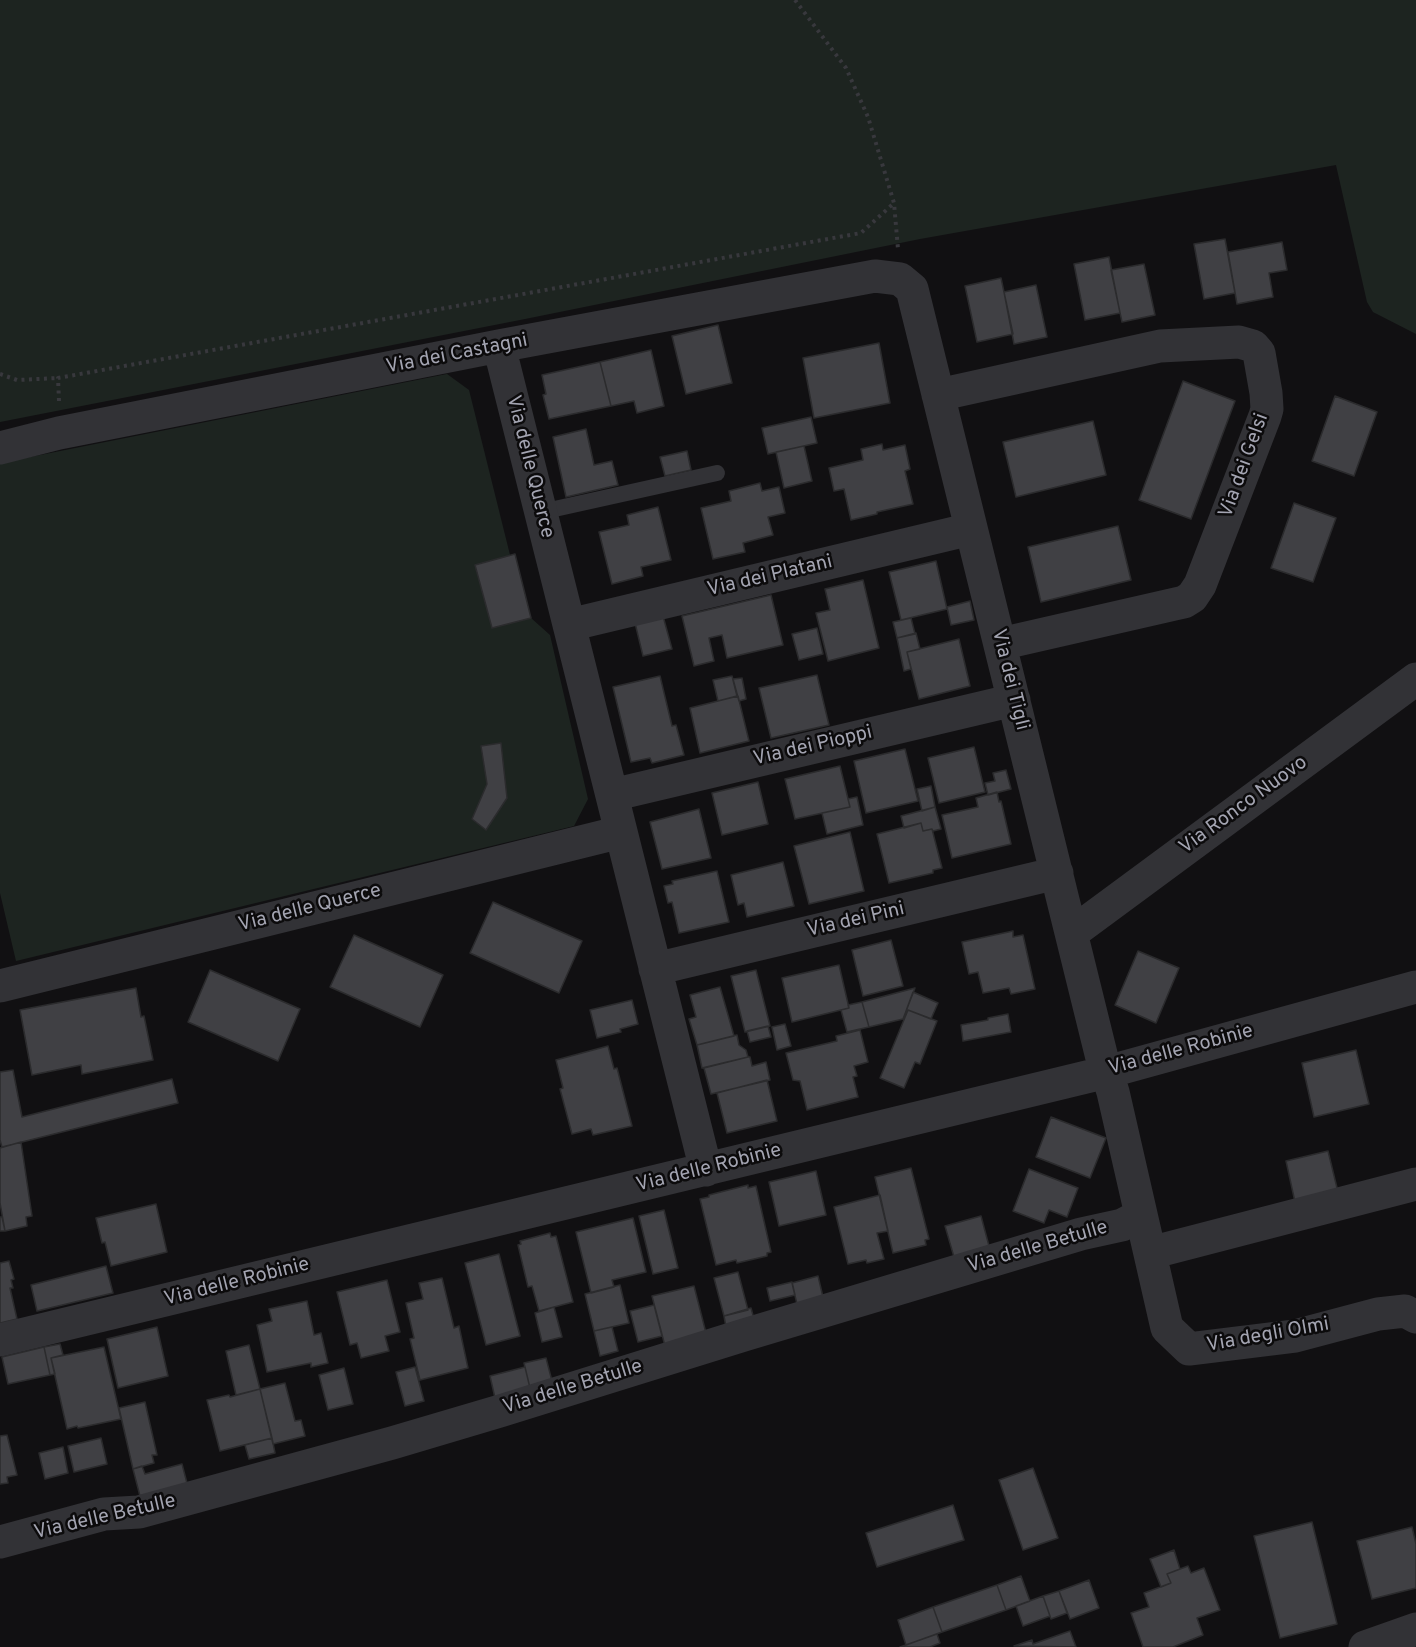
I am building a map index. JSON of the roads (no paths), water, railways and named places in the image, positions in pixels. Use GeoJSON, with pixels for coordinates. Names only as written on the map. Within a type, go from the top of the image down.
{"type":"FeatureCollection","features":[{"type":"Feature","properties":{"kind":"street","name":"Via dei Castagni"},"geometry":{"type":"LineString","coordinates":[[0,448],[59,433],[499,346],[875,276],[906,284]]}},
{"type":"Feature","properties":{"kind":"street","name":"Via dei Tigli"},"geometry":{"type":"LineString","coordinates":[[906,284],[939,395],[1107,1072]]}},
{"type":"Feature","properties":{"kind":"street","name":"Via dei Gelsi"},"geometry":{"type":"LineString","coordinates":[[939,395],[1160,346],[1239,342],[1253,346],[1259,353],[1267,409],[1200,585],[1192,597],[1184,602],[1000,644]]}},
{"type":"Feature","properties":{"kind":"street","name":"Via delle Querce"},"geometry":{"type":"LineString","coordinates":[[499,346],[706,1170]]}},
{"type":"Feature","properties":{"kind":"street","name":"Via dei Platani"},"geometry":{"type":"LineString","coordinates":[[569,625],[971,529]]}},
{"type":"Feature","properties":{"kind":"street","name":"Via Ronco Nuovo"},"geometry":{"type":"LineString","coordinates":[[1072,933],[1416,680]]}},
{"type":"Feature","properties":{"kind":"street","name":"Via dei Pioppi"},"geometry":{"type":"LineString","coordinates":[[612,795],[1014,700]]}},
{"type":"Feature","properties":{"kind":"street","name":"Via delle Querce"},"geometry":{"type":"LineString","coordinates":[[0,986],[621,832]]}},
{"type":"Feature","properties":{"kind":"street","name":"Via dei Pini"},"geometry":{"type":"LineString","coordinates":[[655,969],[1057,873]]}},
{"type":"Feature","properties":{"kind":"street","name":"Via delle Robinie"},"geometry":{"type":"LineString","coordinates":[[0,1340],[1107,1072],[1416,987]]}},
{"type":"Feature","properties":{"kind":"street","name":"Via degli Olmi"},"geometry":{"type":"LineString","coordinates":[[1107,1072],[1167,1328],[1189,1349],[1295,1336],[1378,1314],[1405,1311],[1416,1317]]}},
{"type":"Feature","properties":{"kind":"street"},"geometry":{"type":"LineString","coordinates":[[1150,1253],[1416,1184]]}},
{"type":"Feature","properties":{"kind":"street","name":"Via delle Betulle"},"geometry":{"type":"LineString","coordinates":[[0,1542],[104,1514],[133,1514],[392,1443],[1081,1234],[1122,1225],[1141,1215]]}},
{"type":"Feature","properties":{"kind":"street"},"geometry":{"type":"LineString","coordinates":[[1365,1647],[1416,1629]]}},
{"type":"Feature","properties":{"kind":"lane"},"geometry":{"type":"LineString","coordinates":[[541,512],[717,473]]}}]}
